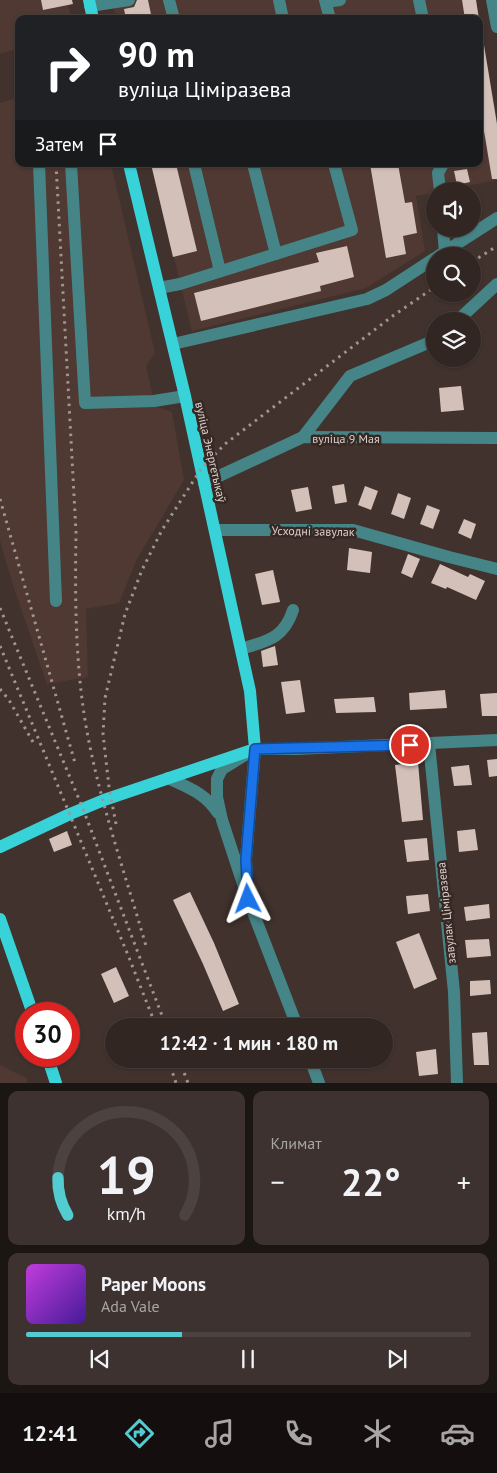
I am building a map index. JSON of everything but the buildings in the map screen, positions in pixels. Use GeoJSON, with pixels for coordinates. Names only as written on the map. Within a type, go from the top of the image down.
{"type":"FeatureCollection","features":[{"type":"Feature","properties":{"kind":"main road","name":"вуліца Энергетыкаў"},"geometry":{"type":"LineString","coordinates":[[130,167],[173,344],[241,649],[250,691],[255,749]]}},
{"type":"Feature","properties":{"kind":"main road"},"geometry":{"type":"LineString","coordinates":[[0,847],[70,814],[255,749]]}},
{"type":"Feature","properties":{"kind":"main road"},"geometry":{"type":"LineString","coordinates":[[0,919],[29,1002]]}},
{"type":"Feature","properties":{"kind":"main road"},"geometry":{"type":"LineString","coordinates":[[51,1067],[56,1083]]}},
{"type":"Feature","properties":{"kind":"street"},"geometry":{"type":"LineString","coordinates":[[90,3],[129,0]]}},
{"type":"Feature","properties":{"kind":"street"},"geometry":{"type":"LineString","coordinates":[[169,0],[173,15]]}},
{"type":"Feature","properties":{"kind":"street"},"geometry":{"type":"LineString","coordinates":[[278,0],[282,15]]}},
{"type":"Feature","properties":{"kind":"street"},"geometry":{"type":"LineString","coordinates":[[329,15],[326,1],[340,0]]}},
{"type":"Feature","properties":{"kind":"street"},"geometry":{"type":"LineString","coordinates":[[419,0],[422,15]]}},
{"type":"Feature","properties":{"kind":"street"},"geometry":{"type":"LineString","coordinates":[[492,0],[497,27]]}},
{"type":"Feature","properties":{"kind":"street"},"geometry":{"type":"LineString","coordinates":[[39,167],[56,601]]}},
{"type":"Feature","properties":{"kind":"street"},"geometry":{"type":"LineString","coordinates":[[71,167],[85,403],[154,401],[185,396]]}},
{"type":"Feature","properties":{"kind":"street"},"geometry":{"type":"LineString","coordinates":[[195,167],[220,271]]}},
{"type":"Feature","properties":{"kind":"street"},"geometry":{"type":"LineString","coordinates":[[254,167],[276,254]]}},
{"type":"Feature","properties":{"kind":"street"},"geometry":{"type":"LineString","coordinates":[[159,288],[180,284],[352,230],[335,167]]}},
{"type":"Feature","properties":{"kind":"street"},"geometry":{"type":"LineString","coordinates":[[439,182],[438,173],[441,167]]}},
{"type":"Feature","properties":{"kind":"street"},"geometry":{"type":"LineString","coordinates":[[452,247],[497,218]]}},
{"type":"Feature","properties":{"kind":"street"},"geometry":{"type":"LineString","coordinates":[[173,344],[367,299],[386,290],[426,264]]}},
{"type":"Feature","properties":{"kind":"street"},"geometry":{"type":"LineString","coordinates":[[467,312],[497,284]]}},
{"type":"Feature","properties":{"kind":"street"},"geometry":{"type":"LineString","coordinates":[[303,437],[350,376],[426,344]]}},
{"type":"Feature","properties":{"kind":"street","name":"вуліца 9 Мая"},"geometry":{"type":"LineString","coordinates":[[204,483],[303,437],[497,438]]}},
{"type":"Feature","properties":{"kind":"street","name":"Усходні завулак"},"geometry":{"type":"LineString","coordinates":[[214,530],[353,530],[497,569]]}},
{"type":"Feature","properties":{"kind":"street"},"geometry":{"type":"LineString","coordinates":[[241,649],[275,637],[289,624],[293,610]]}},
{"type":"Feature","properties":{"kind":"street"},"geometry":{"type":"LineString","coordinates":[[294,1018],[248,899],[222,820],[217,779],[222,768],[255,749],[497,740]]}},
{"type":"Feature","properties":{"kind":"street","name":"завулак Ціміразева"},"geometry":{"type":"LineString","coordinates":[[429,744],[454,992],[457,1083]]}},
{"type":"Feature","properties":{"kind":"street"},"geometry":{"type":"LineString","coordinates":[[248,899],[246,859],[255,749]]}},
{"type":"Feature","properties":{"kind":"street"},"geometry":{"type":"LineString","coordinates":[[168,778],[198,792],[210,801],[222,820]]}},
{"type":"Feature","properties":{"kind":"street"},"geometry":{"type":"LineString","coordinates":[[313,1068],[319,1083]]}},
{"type":"Feature","properties":{"kind":"shaded area"},"geometry":{"type":"Polygon","coordinates":[[[0,0],[67,0],[71,15],[15,15],[15,49],[0,54],[0,0]]]}},
{"type":"Feature","properties":{"kind":"shaded area"},"geometry":{"type":"Polygon","coordinates":[[[112,0],[476,0],[479,15],[115,15],[112,0]]]}},
{"type":"Feature","properties":{"kind":"shaded area"},"geometry":{"type":"Polygon","coordinates":[[[483,41],[497,124],[497,180],[481,183],[426,182],[426,194],[416,196],[425,251],[366,288],[192,331],[152,167],[483,167],[483,41]]]}},
{"type":"Feature","properties":{"kind":"shaded area"},"geometry":{"type":"Polygon","coordinates":[[[15,98],[15,167],[112,167],[155,353],[146,366],[155,406],[172,412],[184,480],[137,559],[119,603],[86,609],[88,677],[47,684],[0,541],[0,103],[15,98]]]}},
{"type":"Feature","properties":{"kind":"shaded area"},"geometry":{"type":"Polygon","coordinates":[[[0,1065],[26,1078],[28,1083],[0,1083],[0,1065]]]}},
{"type":"Feature","properties":{"kind":"railway"},"geometry":{"type":"LineString","coordinates":[[56,167],[76,532],[76,629],[82,702],[91,754],[98,781],[146,946]]}},
{"type":"Feature","properties":{"kind":"railway"},"geometry":{"type":"LineString","coordinates":[[481,256],[497,246]]}},
{"type":"Feature","properties":{"kind":"railway"},"geometry":{"type":"LineString","coordinates":[[116,824],[109,787],[103,734],[105,698],[125,614],[142,570],[162,530],[201,469],[225,444],[394,315],[426,293]]}},
{"type":"Feature","properties":{"kind":"railway"},"geometry":{"type":"LineString","coordinates":[[0,499],[75,763]]}},
{"type":"Feature","properties":{"kind":"railway"},"geometry":{"type":"LineString","coordinates":[[0,608],[83,809],[163,1018]]}},
{"type":"Feature","properties":{"kind":"railway"},"geometry":{"type":"LineString","coordinates":[[0,646],[153,1018]]}},
{"type":"Feature","properties":{"kind":"railway"},"geometry":{"type":"LineString","coordinates":[[0,689],[9,700],[33,742]]}},
{"type":"Feature","properties":{"kind":"railway"},"geometry":{"type":"LineString","coordinates":[[171,1068],[176,1083]]}},
{"type":"Feature","properties":{"kind":"railway"},"geometry":{"type":"LineString","coordinates":[[182,1068],[188,1083]]}},
{"type":"Feature","properties":{"kind":"route"},"geometry":{"type":"LineString","coordinates":[[248,899],[246,859],[255,749],[410,745]]}}]}
